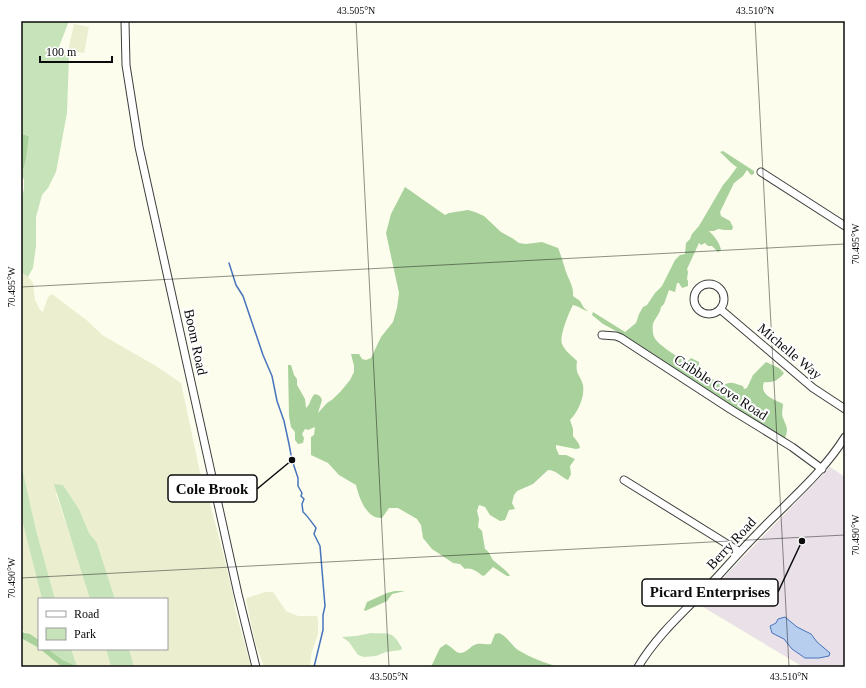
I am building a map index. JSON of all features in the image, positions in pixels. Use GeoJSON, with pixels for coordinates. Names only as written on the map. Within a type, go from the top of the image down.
{"type":"FeatureCollection","features":[{"type":"Feature","properties":{"kind":"street","name":"Boom Road"},"geometry":{"type":"LineString","coordinates":[[125,21],[126,65],[139,147],[235,581],[256,667]]}},
{"type":"Feature","properties":{"kind":"street"},"geometry":{"type":"LineString","coordinates":[[761,172],[845,226]]}},
{"type":"Feature","properties":{"kind":"street"},"geometry":{"type":"LineString","coordinates":[[709,284],[718,287],[724,296],[723,305],[720,309],[716,313],[706,314],[697,309],[694,300],[696,290],[709,284]]}},
{"type":"Feature","properties":{"kind":"street","name":"Michelle Way"},"geometry":{"type":"LineString","coordinates":[[720,309],[813,388],[845,409]]}},
{"type":"Feature","properties":{"kind":"street","name":"Cribble Cove Road"},"geometry":{"type":"LineString","coordinates":[[602,335],[621,338],[730,409],[792,447],[822,469]]}},
{"type":"Feature","properties":{"kind":"street","name":"Berry Road"},"geometry":{"type":"LineString","coordinates":[[638,667],[662,635],[740,552],[822,469],[836,452],[845,437]]}},
{"type":"Feature","properties":{"kind":"street"},"geometry":{"type":"LineString","coordinates":[[624,480],[740,552]]}},
{"type":"Feature","properties":{"kind":"shaded area"},"geometry":{"type":"Polygon","coordinates":[[[830,467],[845,477],[845,667],[803,667],[698,604],[830,467]]]}},
{"type":"Feature","properties":{"kind":"green space"},"geometry":{"type":"Polygon","coordinates":[[[21,21],[69,21],[57,52],[69,56],[67,113],[56,172],[48,188],[42,195],[36,217],[36,246],[33,268],[28,277],[21,272],[21,200],[24,189],[24,179],[21,176],[21,170],[23,170],[26,160],[29,136],[21,134],[21,21]]]}},
{"type":"Feature","properties":{"kind":"green space"},"geometry":{"type":"Polygon","coordinates":[[[74,24],[89,27],[84,53],[68,51],[74,24]]]}},
{"type":"Feature","properties":{"kind":"green space"},"geometry":{"type":"Polygon","coordinates":[[[21,134],[29,136],[26,160],[23,170],[21,170],[21,134]]]}},
{"type":"Feature","properties":{"kind":"green space"},"geometry":{"type":"Polygon","coordinates":[[[723,151],[754,171],[754,174],[751,175],[747,170],[743,176],[734,183],[720,212],[721,216],[730,221],[733,227],[732,230],[718,229],[709,231],[715,237],[721,250],[718,252],[712,246],[708,246],[705,243],[701,245],[699,243],[687,269],[688,286],[682,288],[679,283],[677,283],[675,292],[669,290],[664,304],[653,324],[653,334],[660,344],[679,358],[687,362],[691,358],[699,362],[699,370],[723,386],[728,383],[733,383],[743,386],[744,389],[747,388],[753,375],[766,362],[779,368],[784,373],[778,379],[764,382],[763,390],[768,396],[783,404],[782,415],[787,429],[785,438],[783,439],[618,332],[603,324],[592,315],[593,312],[625,332],[636,323],[643,307],[647,305],[662,286],[675,260],[680,255],[685,254],[686,243],[699,226],[723,185],[737,167],[720,152],[723,151]]]}},
{"type":"Feature","properties":{"kind":"green space"},"geometry":{"type":"Polygon","coordinates":[[[405,187],[445,215],[468,210],[475,212],[484,216],[501,232],[519,243],[526,244],[542,242],[558,248],[572,286],[573,296],[580,301],[584,308],[588,311],[573,305],[563,330],[561,341],[563,347],[577,361],[577,372],[583,385],[583,394],[580,404],[576,413],[570,420],[573,429],[573,436],[580,448],[576,449],[556,445],[559,455],[566,455],[575,459],[570,466],[571,474],[568,480],[556,472],[548,470],[533,484],[517,491],[514,495],[512,503],[515,509],[509,510],[505,520],[500,521],[490,515],[485,507],[479,505],[477,511],[479,519],[478,527],[482,531],[485,549],[493,560],[510,576],[507,576],[493,567],[483,576],[472,569],[465,569],[460,564],[453,563],[432,549],[423,538],[421,525],[417,519],[398,508],[389,508],[382,518],[372,515],[364,506],[356,485],[339,475],[328,463],[311,455],[311,437],[314,435],[315,427],[308,430],[305,429],[302,434],[304,438],[303,443],[298,444],[295,440],[295,432],[291,427],[289,416],[288,365],[291,365],[297,379],[297,385],[305,399],[306,408],[315,394],[320,396],[322,400],[318,413],[350,380],[354,372],[351,354],[359,354],[362,359],[366,360],[371,358],[381,337],[393,322],[399,293],[386,233],[391,214],[405,187]]]}},
{"type":"Feature","properties":{"kind":"green space"},"geometry":{"type":"Polygon","coordinates":[[[21,272],[33,283],[35,300],[40,310],[43,312],[48,297],[52,294],[89,322],[102,335],[156,366],[181,383],[201,477],[206,489],[222,549],[235,609],[251,667],[134,667],[129,650],[168,650],[168,598],[115,598],[97,543],[89,533],[79,509],[63,485],[56,494],[79,561],[90,598],[55,598],[36,530],[21,463],[21,272]]]}},
{"type":"Feature","properties":{"kind":"green space"},"geometry":{"type":"Polygon","coordinates":[[[21,463],[36,530],[55,598],[42,598],[21,516],[21,463]]]}},
{"type":"Feature","properties":{"kind":"green space"},"geometry":{"type":"Polygon","coordinates":[[[54,484],[63,485],[79,509],[89,533],[97,543],[115,598],[90,598],[54,484]]]}},
{"type":"Feature","properties":{"kind":"green space"},"geometry":{"type":"Polygon","coordinates":[[[21,516],[42,598],[38,598],[38,639],[26,633],[21,628],[21,516]]]}},
{"type":"Feature","properties":{"kind":"green space"},"geometry":{"type":"Polygon","coordinates":[[[395,591],[405,591],[392,594],[387,601],[365,611],[364,610],[367,602],[395,591]]]}},
{"type":"Feature","properties":{"kind":"green space"},"geometry":{"type":"Polygon","coordinates":[[[265,592],[273,592],[286,611],[298,616],[317,616],[318,634],[311,655],[310,667],[264,667],[256,645],[246,600],[247,598],[265,592]]]}},
{"type":"Feature","properties":{"kind":"green space"},"geometry":{"type":"Polygon","coordinates":[[[21,632],[30,634],[38,639],[38,647],[21,638],[21,632]]]}},
{"type":"Feature","properties":{"kind":"green space"},"geometry":{"type":"Polygon","coordinates":[[[371,633],[390,634],[399,642],[402,648],[401,650],[386,652],[376,656],[364,657],[358,655],[349,642],[342,637],[371,633]]]}},
{"type":"Feature","properties":{"kind":"green space"},"geometry":{"type":"Polygon","coordinates":[[[499,633],[523,653],[559,667],[431,667],[440,648],[446,644],[457,652],[462,653],[477,644],[491,644],[495,634],[499,633]]]}},
{"type":"Feature","properties":{"kind":"green space"},"geometry":{"type":"Polygon","coordinates":[[[21,638],[38,647],[38,650],[43,650],[62,667],[21,667],[21,638]]]}},
{"type":"Feature","properties":{"kind":"green space"},"geometry":{"type":"Polygon","coordinates":[[[41,650],[49,650],[63,660],[79,667],[62,667],[41,650]]]}},
{"type":"Feature","properties":{"kind":"green space"},"geometry":{"type":"Polygon","coordinates":[[[49,650],[71,650],[77,666],[63,660],[49,650]]]}},
{"type":"Feature","properties":{"kind":"green space"},"geometry":{"type":"Polygon","coordinates":[[[71,650],[106,650],[111,667],[79,667],[77,666],[71,650]]]}},
{"type":"Feature","properties":{"kind":"green space"},"geometry":{"type":"Polygon","coordinates":[[[106,650],[129,650],[134,667],[111,667],[106,650]]]}},
{"type":"Feature","properties":{"kind":"water"},"geometry":{"type":"Polygon","coordinates":[[[785,617],[797,627],[811,634],[817,642],[830,653],[829,656],[805,658],[792,649],[784,639],[772,633],[770,626],[776,623],[778,619],[785,617]]]}},
{"type":"Feature","properties":{"kind":"waterway"},"geometry":{"type":"LineString","coordinates":[[229,263],[236,285],[243,296],[263,355],[272,376],[277,401],[284,421],[292,460],[298,478],[298,486],[302,493],[301,496],[304,499],[302,504],[303,512],[316,528],[314,534],[320,546],[325,606],[323,615],[323,630],[314,667]]}},
{"type":"Feature","properties":{"kind":"place","name":"Cole Brook"},"geometry":{"type":"Point","coordinates":[292,460]}},
{"type":"Feature","properties":{"kind":"place","name":"Picard Enterprises"},"geometry":{"type":"Point","coordinates":[802,541]}}]}
